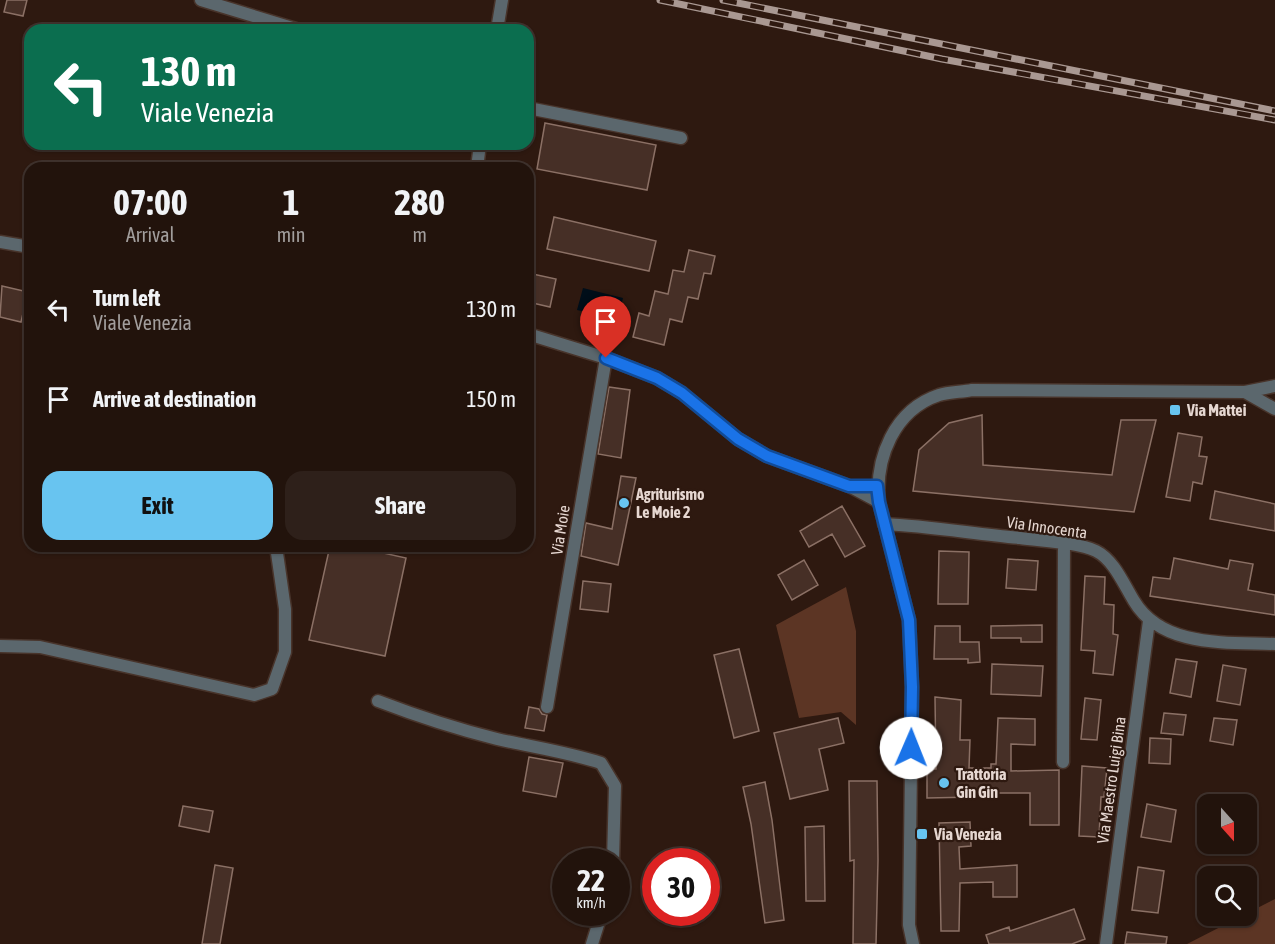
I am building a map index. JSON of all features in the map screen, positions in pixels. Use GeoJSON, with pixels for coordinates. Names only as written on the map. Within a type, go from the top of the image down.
{"type":"FeatureCollection","features":[{"type":"Feature","properties":{"kind":"street"},"geometry":{"type":"LineString","coordinates":[[201,0],[279,24]]}},
{"type":"Feature","properties":{"kind":"street"},"geometry":{"type":"LineString","coordinates":[[498,24],[502,0]]}},
{"type":"Feature","properties":{"kind":"street"},"geometry":{"type":"LineString","coordinates":[[534,109],[681,138]]}},
{"type":"Feature","properties":{"kind":"street"},"geometry":{"type":"LineString","coordinates":[[0,242],[24,246]]}},
{"type":"Feature","properties":{"kind":"street"},"geometry":{"type":"LineString","coordinates":[[534,336],[606,358],[657,378],[682,393],[738,439],[767,456],[849,486],[879,502]]}},
{"type":"Feature","properties":{"kind":"street","name":"Via Moie"},"geometry":{"type":"LineString","coordinates":[[547,707],[606,358]]}},
{"type":"Feature","properties":{"kind":"street"},"geometry":{"type":"LineString","coordinates":[[913,944],[909,925],[912,687],[909,620],[884,524],[877,486],[880,462],[888,441],[904,417],[918,406],[940,395],[972,390],[1245,392],[1275,386]]}},
{"type":"Feature","properties":{"kind":"street"},"geometry":{"type":"LineString","coordinates":[[1245,392],[1275,409]]}},
{"type":"Feature","properties":{"kind":"street"},"geometry":{"type":"LineString","coordinates":[[849,486],[877,486]]}},
{"type":"Feature","properties":{"kind":"street","name":"Via Innocenta"},"geometry":{"type":"LineString","coordinates":[[884,524],[1064,543],[1096,551],[1114,567],[1137,607],[1149,621],[1169,632],[1198,640],[1275,644]]}},
{"type":"Feature","properties":{"kind":"street"},"geometry":{"type":"LineString","coordinates":[[1063,762],[1064,543]]}},
{"type":"Feature","properties":{"kind":"street"},"geometry":{"type":"LineString","coordinates":[[0,646],[40,647],[254,695],[272,689],[285,652],[285,609],[277,552]]}},
{"type":"Feature","properties":{"kind":"street","name":"Via Maestro Luigi Bina"},"geometry":{"type":"LineString","coordinates":[[1106,944],[1149,621]]}},
{"type":"Feature","properties":{"kind":"street"},"geometry":{"type":"LineString","coordinates":[[378,701],[418,717],[487,736],[569,752],[602,763],[615,786],[613,848]]}},
{"type":"Feature","properties":{"kind":"street"},"geometry":{"type":"LineString","coordinates":[[592,944],[598,926]]}},
{"type":"Feature","properties":{"kind":"shaded area"},"geometry":{"type":"Polygon","coordinates":[[[846,587],[856,631],[856,725],[841,712],[799,718],[776,625],[846,587]]]}},
{"type":"Feature","properties":{"kind":"shaded area"},"geometry":{"type":"Polygon","coordinates":[[[1275,899],[1275,944],[1187,944],[1222,926],[1257,926],[1257,908],[1275,899]]]}},
{"type":"Feature","properties":{"kind":"water"},"geometry":{"type":"Polygon","coordinates":[[[583,288],[623,298],[615,331],[587,325],[590,313],[577,310],[583,288]]]}},
{"type":"Feature","properties":{"kind":"building"},"geometry":{"type":"Polygon","coordinates":[[[7,0],[27,0],[23,16],[4,12],[7,0]]]}},
{"type":"Feature","properties":{"kind":"building"},"geometry":{"type":"Polygon","coordinates":[[[545,123],[656,145],[647,190],[537,169],[545,123]]]}},
{"type":"Feature","properties":{"kind":"building"},"geometry":{"type":"Polygon","coordinates":[[[554,217],[656,241],[649,271],[547,249],[554,217]]]}},
{"type":"Feature","properties":{"kind":"building"},"geometry":{"type":"Polygon","coordinates":[[[689,250],[715,256],[711,274],[704,273],[698,299],[688,297],[682,322],[670,319],[664,345],[633,337],[639,313],[649,316],[655,291],[668,294],[673,270],[684,272],[689,250]]]}},
{"type":"Feature","properties":{"kind":"building"},"geometry":{"type":"Polygon","coordinates":[[[534,274],[556,279],[550,307],[534,303],[534,274]]]}},
{"type":"Feature","properties":{"kind":"building"},"geometry":{"type":"Polygon","coordinates":[[[2,286],[24,291],[21,322],[0,317],[2,286]]]}},
{"type":"Feature","properties":{"kind":"building"},"geometry":{"type":"Polygon","coordinates":[[[609,387],[630,390],[621,458],[598,454],[609,387]]]}},
{"type":"Feature","properties":{"kind":"building"},"geometry":{"type":"Polygon","coordinates":[[[982,415],[983,465],[1112,475],[1121,420],[1156,420],[1134,512],[913,491],[919,450],[949,423],[982,415]]]}},
{"type":"Feature","properties":{"kind":"building"},"geometry":{"type":"Polygon","coordinates":[[[1178,433],[1202,437],[1199,456],[1207,457],[1202,484],[1193,482],[1190,501],[1166,497],[1178,433]]]}},
{"type":"Feature","properties":{"kind":"building"},"geometry":{"type":"Polygon","coordinates":[[[621,476],[636,478],[618,565],[581,556],[586,523],[612,529],[621,476]]]}},
{"type":"Feature","properties":{"kind":"building"},"geometry":{"type":"Polygon","coordinates":[[[1215,491],[1275,504],[1275,531],[1210,519],[1215,491]]]}},
{"type":"Feature","properties":{"kind":"building"},"geometry":{"type":"Polygon","coordinates":[[[842,506],[865,546],[845,557],[832,534],[809,547],[800,531],[842,506]]]}},
{"type":"Feature","properties":{"kind":"building"},"geometry":{"type":"Polygon","coordinates":[[[939,551],[969,552],[968,604],[938,604],[939,551]]]}},
{"type":"Feature","properties":{"kind":"building"},"geometry":{"type":"Polygon","coordinates":[[[329,552],[379,552],[406,558],[385,656],[309,640],[329,552]]]}},
{"type":"Feature","properties":{"kind":"building"},"geometry":{"type":"Polygon","coordinates":[[[1174,558],[1228,569],[1230,560],[1253,564],[1248,590],[1275,595],[1275,615],[1150,596],[1153,577],[1170,579],[1174,558]]]}},
{"type":"Feature","properties":{"kind":"building"},"geometry":{"type":"Polygon","coordinates":[[[1008,559],[1038,561],[1036,590],[1006,588],[1008,559]]]}},
{"type":"Feature","properties":{"kind":"building"},"geometry":{"type":"Polygon","coordinates":[[[804,560],[818,585],[792,600],[778,575],[804,560]]]}},
{"type":"Feature","properties":{"kind":"building"},"geometry":{"type":"Polygon","coordinates":[[[1085,576],[1105,577],[1104,604],[1114,605],[1113,634],[1118,635],[1113,675],[1093,673],[1095,651],[1081,650],[1085,576]]]}},
{"type":"Feature","properties":{"kind":"building"},"geometry":{"type":"Polygon","coordinates":[[[583,581],[611,584],[608,612],[580,609],[583,581]]]}},
{"type":"Feature","properties":{"kind":"building"},"geometry":{"type":"Polygon","coordinates":[[[1042,625],[1042,642],[1021,642],[1021,638],[991,638],[991,626],[1042,625]]]}},
{"type":"Feature","properties":{"kind":"building"},"geometry":{"type":"Polygon","coordinates":[[[935,626],[960,626],[960,642],[979,642],[980,662],[968,663],[968,659],[934,659],[935,626]]]}},
{"type":"Feature","properties":{"kind":"building"},"geometry":{"type":"Polygon","coordinates":[[[739,649],[759,731],[734,738],[714,655],[739,649]]]}},
{"type":"Feature","properties":{"kind":"building"},"geometry":{"type":"Polygon","coordinates":[[[1176,659],[1197,662],[1191,697],[1170,693],[1176,659]]]}},
{"type":"Feature","properties":{"kind":"building"},"geometry":{"type":"Polygon","coordinates":[[[992,664],[1043,666],[1041,696],[991,694],[992,664]]]}},
{"type":"Feature","properties":{"kind":"building"},"geometry":{"type":"Polygon","coordinates":[[[1223,665],[1246,669],[1240,705],[1217,701],[1223,665]]]}},
{"type":"Feature","properties":{"kind":"building"},"geometry":{"type":"Polygon","coordinates":[[[935,697],[961,700],[960,740],[970,740],[969,768],[991,768],[991,764],[996,764],[998,718],[1035,719],[1035,745],[1011,744],[1011,771],[1059,770],[1059,825],[1030,825],[1030,793],[974,793],[974,797],[927,798],[927,769],[936,769],[935,697]]]}},
{"type":"Feature","properties":{"kind":"building"},"geometry":{"type":"Polygon","coordinates":[[[1085,698],[1101,700],[1097,740],[1081,739],[1085,698]]]}},
{"type":"Feature","properties":{"kind":"building"},"geometry":{"type":"Polygon","coordinates":[[[529,707],[539,709],[542,714],[547,715],[544,731],[525,728],[529,707]]]}},
{"type":"Feature","properties":{"kind":"building"},"geometry":{"type":"Polygon","coordinates":[[[1164,713],[1186,715],[1183,735],[1161,733],[1164,713]]]}},
{"type":"Feature","properties":{"kind":"building"},"geometry":{"type":"Polygon","coordinates":[[[838,718],[844,743],[819,749],[828,790],[790,799],[774,733],[838,718]]]}},
{"type":"Feature","properties":{"kind":"building"},"geometry":{"type":"Polygon","coordinates":[[[1214,718],[1237,720],[1233,745],[1210,741],[1214,718]]]}},
{"type":"Feature","properties":{"kind":"building"},"geometry":{"type":"Polygon","coordinates":[[[1150,738],[1171,739],[1170,764],[1149,763],[1150,738]]]}},
{"type":"Feature","properties":{"kind":"building"},"geometry":{"type":"Polygon","coordinates":[[[529,757],[563,763],[556,797],[523,791],[529,757]]]}},
{"type":"Feature","properties":{"kind":"building"},"geometry":{"type":"Polygon","coordinates":[[[1082,766],[1107,768],[1104,797],[1101,797],[1099,837],[1079,836],[1082,766]]]}},
{"type":"Feature","properties":{"kind":"building"},"geometry":{"type":"Polygon","coordinates":[[[849,781],[877,781],[876,944],[853,944],[854,860],[850,861],[849,781]]]}},
{"type":"Feature","properties":{"kind":"building"},"geometry":{"type":"Polygon","coordinates":[[[765,782],[784,920],[765,923],[751,824],[743,787],[765,782]]]}},
{"type":"Feature","properties":{"kind":"building"},"geometry":{"type":"Polygon","coordinates":[[[1147,804],[1176,810],[1171,842],[1141,837],[1147,804]]]}},
{"type":"Feature","properties":{"kind":"building"},"geometry":{"type":"Polygon","coordinates":[[[183,806],[213,811],[209,832],[179,826],[183,806]]]}},
{"type":"Feature","properties":{"kind":"building"},"geometry":{"type":"Polygon","coordinates":[[[970,822],[971,846],[959,847],[960,869],[1017,865],[1017,897],[993,897],[993,882],[960,883],[959,931],[941,931],[939,823],[970,822]]]}},
{"type":"Feature","properties":{"kind":"building"},"geometry":{"type":"Polygon","coordinates":[[[824,826],[825,901],[806,901],[805,827],[824,826]]]}},
{"type":"Feature","properties":{"kind":"building"},"geometry":{"type":"Polygon","coordinates":[[[215,865],[233,868],[220,944],[202,944],[215,865]]]}},
{"type":"Feature","properties":{"kind":"building"},"geometry":{"type":"Polygon","coordinates":[[[1138,867],[1164,871],[1158,913],[1132,910],[1138,867]]]}},
{"type":"Feature","properties":{"kind":"building"},"geometry":{"type":"Polygon","coordinates":[[[1074,909],[1085,939],[1072,944],[989,944],[986,935],[1009,927],[1010,931],[1074,909]]]}},
{"type":"Feature","properties":{"kind":"building"},"geometry":{"type":"Polygon","coordinates":[[[1127,932],[1167,937],[1166,944],[1125,944],[1127,932]]]}},
{"type":"Feature","properties":{"kind":"railway"},"geometry":{"type":"LineString","coordinates":[[660,0],[942,59],[1275,120]]}},
{"type":"Feature","properties":{"kind":"railway"},"geometry":{"type":"LineString","coordinates":[[723,0],[1275,111]]}},
{"type":"Feature","properties":{"kind":"place","name":"Via Mattei"},"geometry":{"type":"Point","coordinates":[1175,410]}},
{"type":"Feature","properties":{"kind":"place","name":"Agriturismo Le Moie 2"},"geometry":{"type":"Point","coordinates":[624,503]}},
{"type":"Feature","properties":{"kind":"place","name":"Trattoria Gin Gin"},"geometry":{"type":"Point","coordinates":[944,783]}},
{"type":"Feature","properties":{"kind":"place","name":"Via Venezia"},"geometry":{"type":"Point","coordinates":[922,834]}},
{"type":"Feature","properties":{"kind":"route"},"geometry":{"type":"LineString","coordinates":[[606,358],[657,378],[682,393],[738,439],[767,456],[849,486],[877,486],[909,620],[912,687],[911,748]]}}]}
